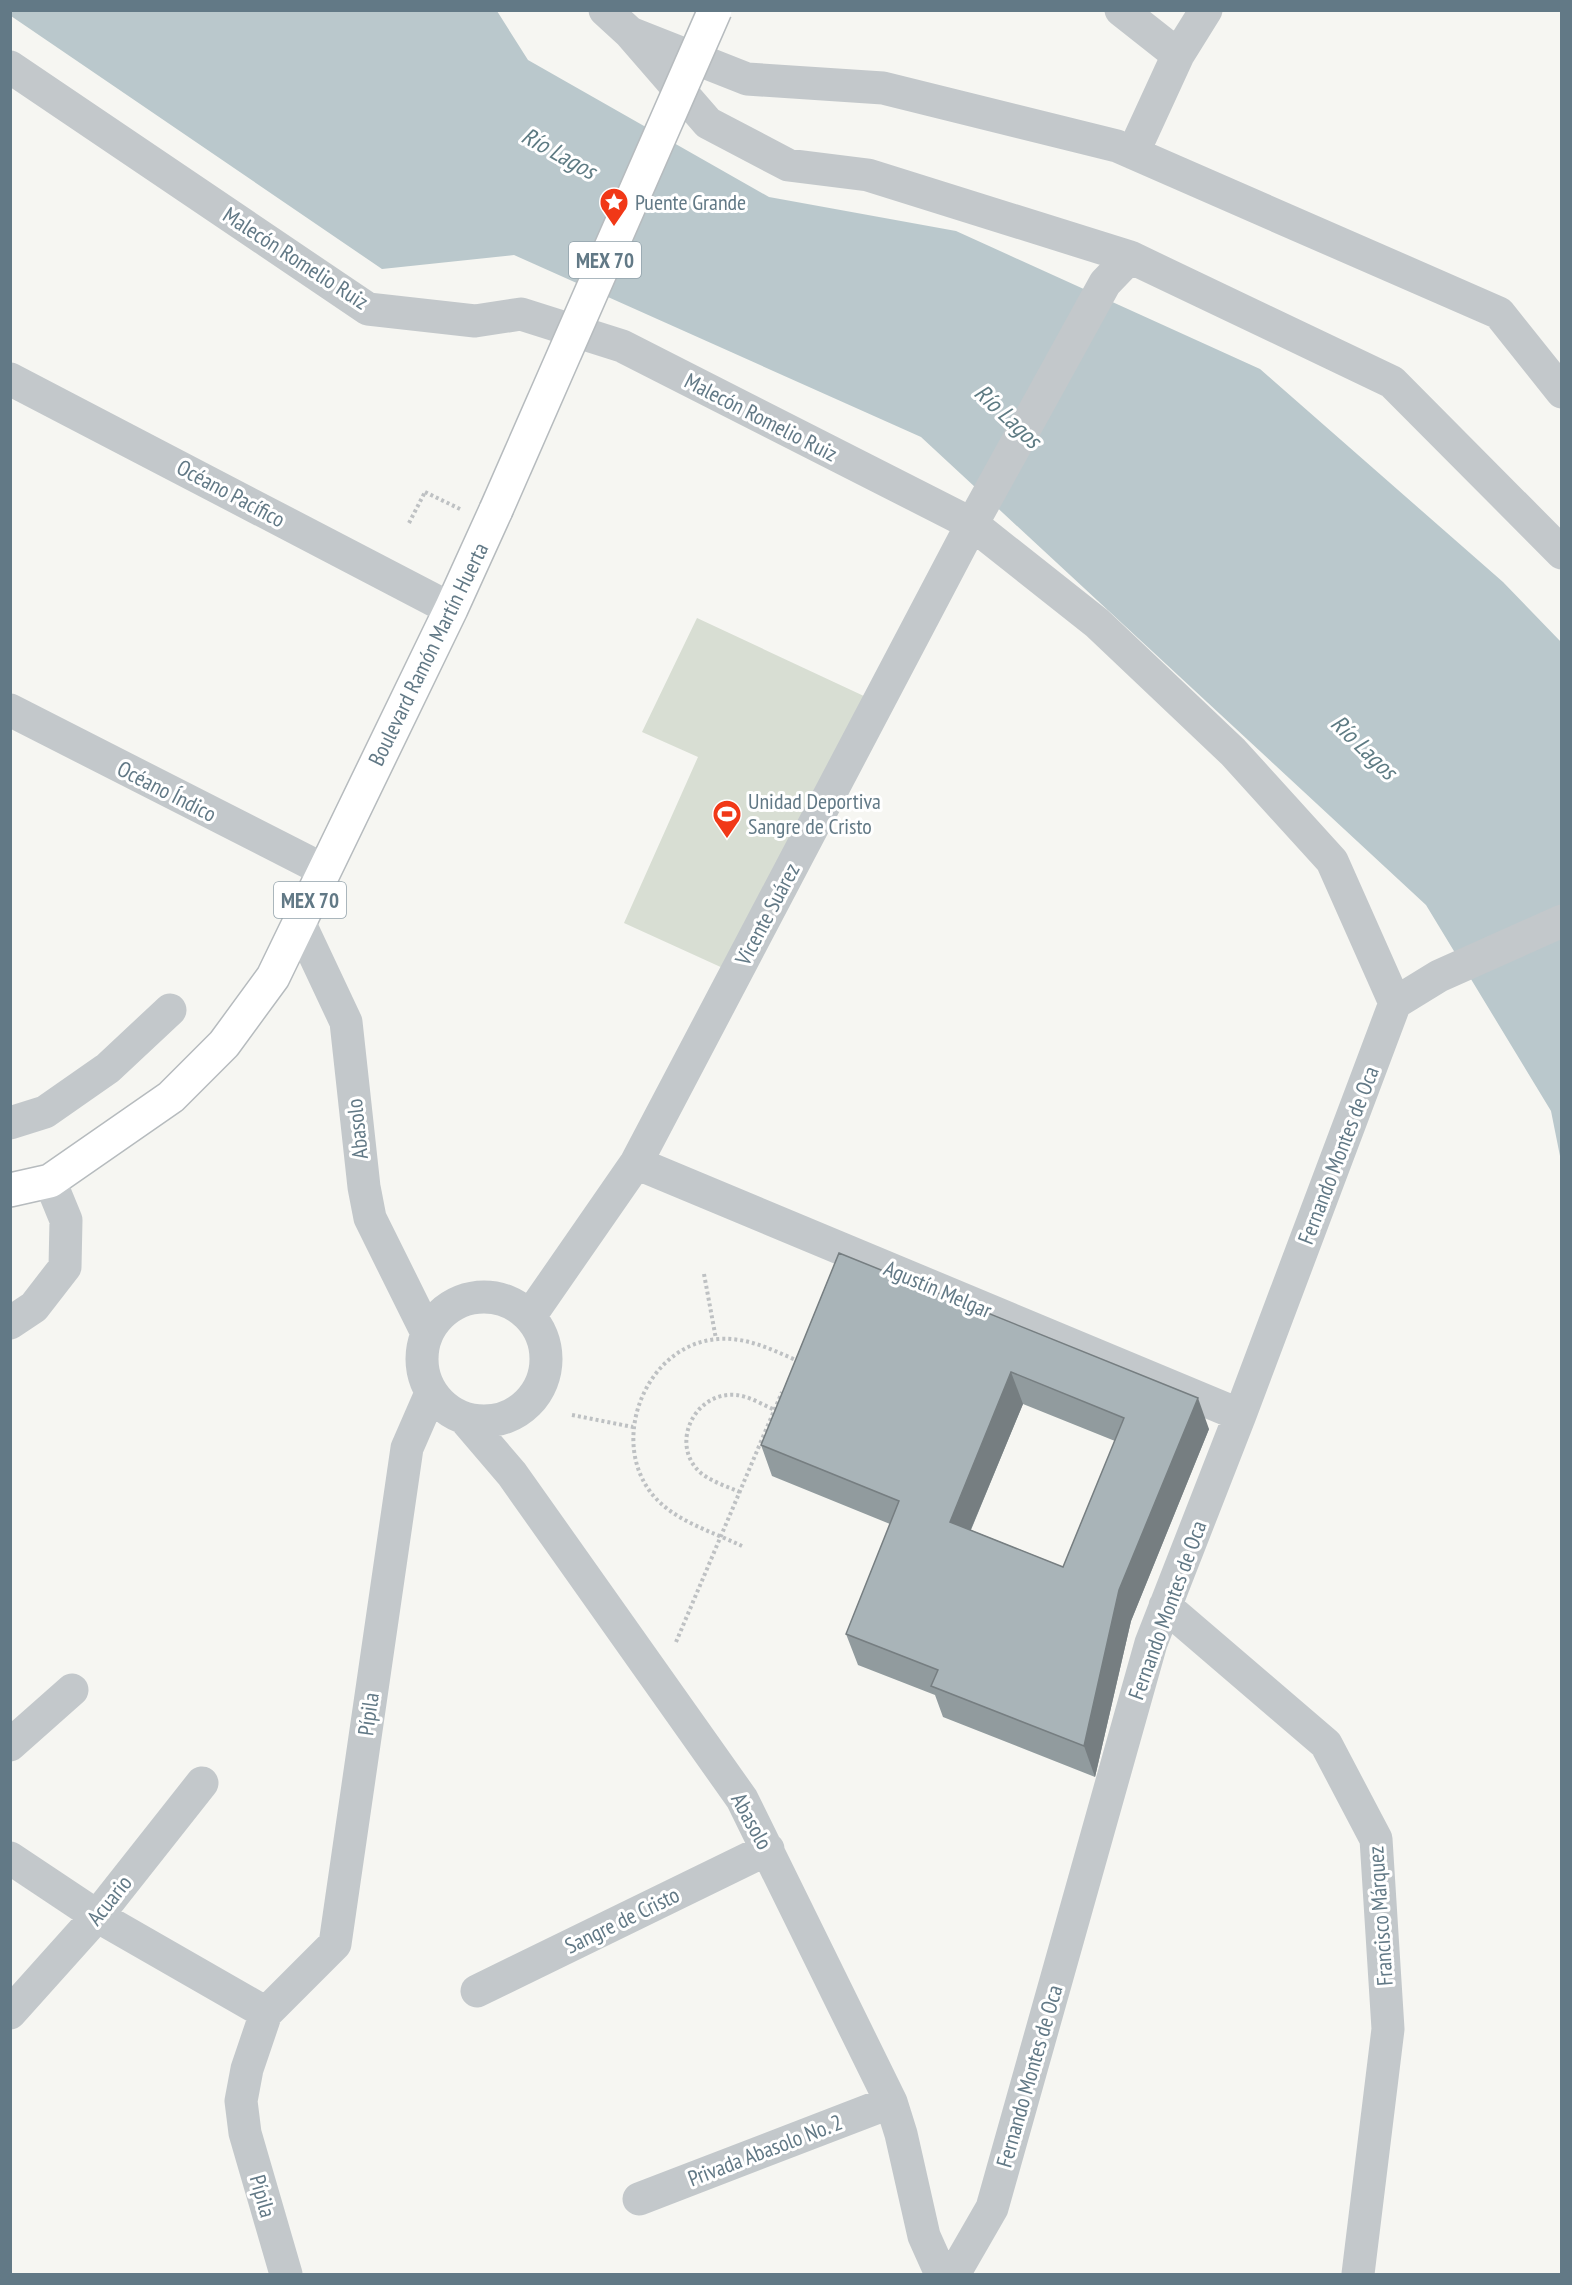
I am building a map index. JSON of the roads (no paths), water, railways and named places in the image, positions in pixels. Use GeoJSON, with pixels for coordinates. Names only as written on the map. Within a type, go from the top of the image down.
{"type":"FeatureCollection","features":[{"type":"Feature","properties":{"kind":"main road","name":"Boulevard Ramón Martín Huerta"},"geometry":{"type":"LineString","coordinates":[[10,1190],[50,1181],[171,1097],[224,1044],[273,977],[451,609],[715,10]]}},
{"type":"Feature","properties":{"kind":"street"},"geometry":{"type":"LineString","coordinates":[[605,10],[629,32],[708,123],[788,165],[868,175],[1130,257],[1392,382],[1562,553]]}},
{"type":"Feature","properties":{"kind":"street"},"geometry":{"type":"LineString","coordinates":[[1120,10],[1178,55]]}},
{"type":"Feature","properties":{"kind":"street"},"geometry":{"type":"LineString","coordinates":[[1133,153],[1178,55],[1206,10]]}},
{"type":"Feature","properties":{"kind":"street"},"geometry":{"type":"LineString","coordinates":[[629,32],[747,80],[883,88],[1117,146],[1499,313],[1562,392]]}},
{"type":"Feature","properties":{"kind":"street","name":"Malecón Romelio Ruiz"},"geometry":{"type":"LineString","coordinates":[[10,67],[368,309],[475,321],[521,314],[622,346],[979,512],[1233,752],[1332,861],[1395,1003]]}},
{"type":"Feature","properties":{"kind":"street","name":"Vicente Suárez"},"geometry":{"type":"LineString","coordinates":[[530,1316],[636,1163],[979,512],[1105,283],[1130,257]]}},
{"type":"Feature","properties":{"kind":"street","name":"Océano Pacífico"},"geometry":{"type":"LineString","coordinates":[[10,379],[451,609]]}},
{"type":"Feature","properties":{"kind":"street","name":"Océano Índico"},"geometry":{"type":"LineString","coordinates":[[10,710],[324,870]]}},
{"type":"Feature","properties":{"kind":"street"},"geometry":{"type":"LineString","coordinates":[[1395,1003],[1439,976],[1562,921]]}},
{"type":"Feature","properties":{"kind":"street","name":"Abasolo"},"geometry":{"type":"LineString","coordinates":[[299,922],[346,1022],[363,1187],[370,1218],[427,1334]]}},
{"type":"Feature","properties":{"kind":"street","name":"Fernando Montes de Oca"},"geometry":{"type":"LineString","coordinates":[[954,2274],[992,2208],[1151,1643],[1240,1415],[1395,1003]]}},
{"type":"Feature","properties":{"kind":"street"},"geometry":{"type":"LineString","coordinates":[[10,1123],[45,1112],[108,1068],[170,1010]]}},
{"type":"Feature","properties":{"kind":"street","name":"Agustín Melgar"},"geometry":{"type":"LineString","coordinates":[[636,1163],[1240,1415]]}},
{"type":"Feature","properties":{"kind":"street"},"geometry":{"type":"LineString","coordinates":[[10,1323],[34,1307],[65,1267],[66,1220],[50,1181]]}},
{"type":"Feature","properties":{"kind":"street"},"geometry":{"type":"LineString","coordinates":[[474,1297],[494,1297],[513,1303],[530,1316],[541,1332],[546,1352],[545,1372],[538,1391],[525,1406],[507,1417],[486,1421],[465,1419],[447,1409],[431,1393],[423,1375],[422,1354],[427,1334],[438,1316],[454,1304],[474,1297]]}},
{"type":"Feature","properties":{"kind":"street","name":"Pípila"},"geometry":{"type":"LineString","coordinates":[[286,2274],[245,2133],[241,2101],[247,2069],[266,2013],[334,1944],[407,1448],[431,1393]]}},
{"type":"Feature","properties":{"kind":"street","name":"Abasolo"},"geometry":{"type":"LineString","coordinates":[[465,1419],[512,1474],[742,1799],[891,2102],[902,2134],[924,2236],[941,2274]]}},
{"type":"Feature","properties":{"kind":"street","name":"Francisco Márquez"},"geometry":{"type":"LineString","coordinates":[[1165,1606],[1326,1744],[1376,1839],[1388,2029],[1358,2274]]}},
{"type":"Feature","properties":{"kind":"street"},"geometry":{"type":"LineString","coordinates":[[10,1745],[72,1690]]}},
{"type":"Feature","properties":{"kind":"street","name":"Acuario"},"geometry":{"type":"LineString","coordinates":[[10,2013],[98,1916],[202,1783]]}},
{"type":"Feature","properties":{"kind":"street","name":"Sangre de Cristo"},"geometry":{"type":"LineString","coordinates":[[477,1991],[768,1849]]}},
{"type":"Feature","properties":{"kind":"street"},"geometry":{"type":"LineString","coordinates":[[10,1858],[98,1916],[266,2013]]}},
{"type":"Feature","properties":{"kind":"street","name":"Privada Abasolo No. 2"},"geometry":{"type":"LineString","coordinates":[[639,2199],[891,2102]]}},
{"type":"Feature","properties":{"kind":"water","name":"Río Lagos"},"geometry":{"type":"Polygon","coordinates":[[[10,11],[497,11],[528,60],[769,197],[956,231],[1260,369],[1503,582],[1561,642],[1561,1161],[1551,1111],[1426,905],[921,437],[514,255],[382,269],[11,16],[10,11]]]}},
{"type":"Feature","properties":{"kind":"place","name":"Puente Grande"},"geometry":{"type":"Point","coordinates":[614,228]}},
{"type":"Feature","properties":{"kind":"place","name":"Unidad Deportiva Sangre de Cristo"},"geometry":{"type":"Point","coordinates":[727,840]}}]}
